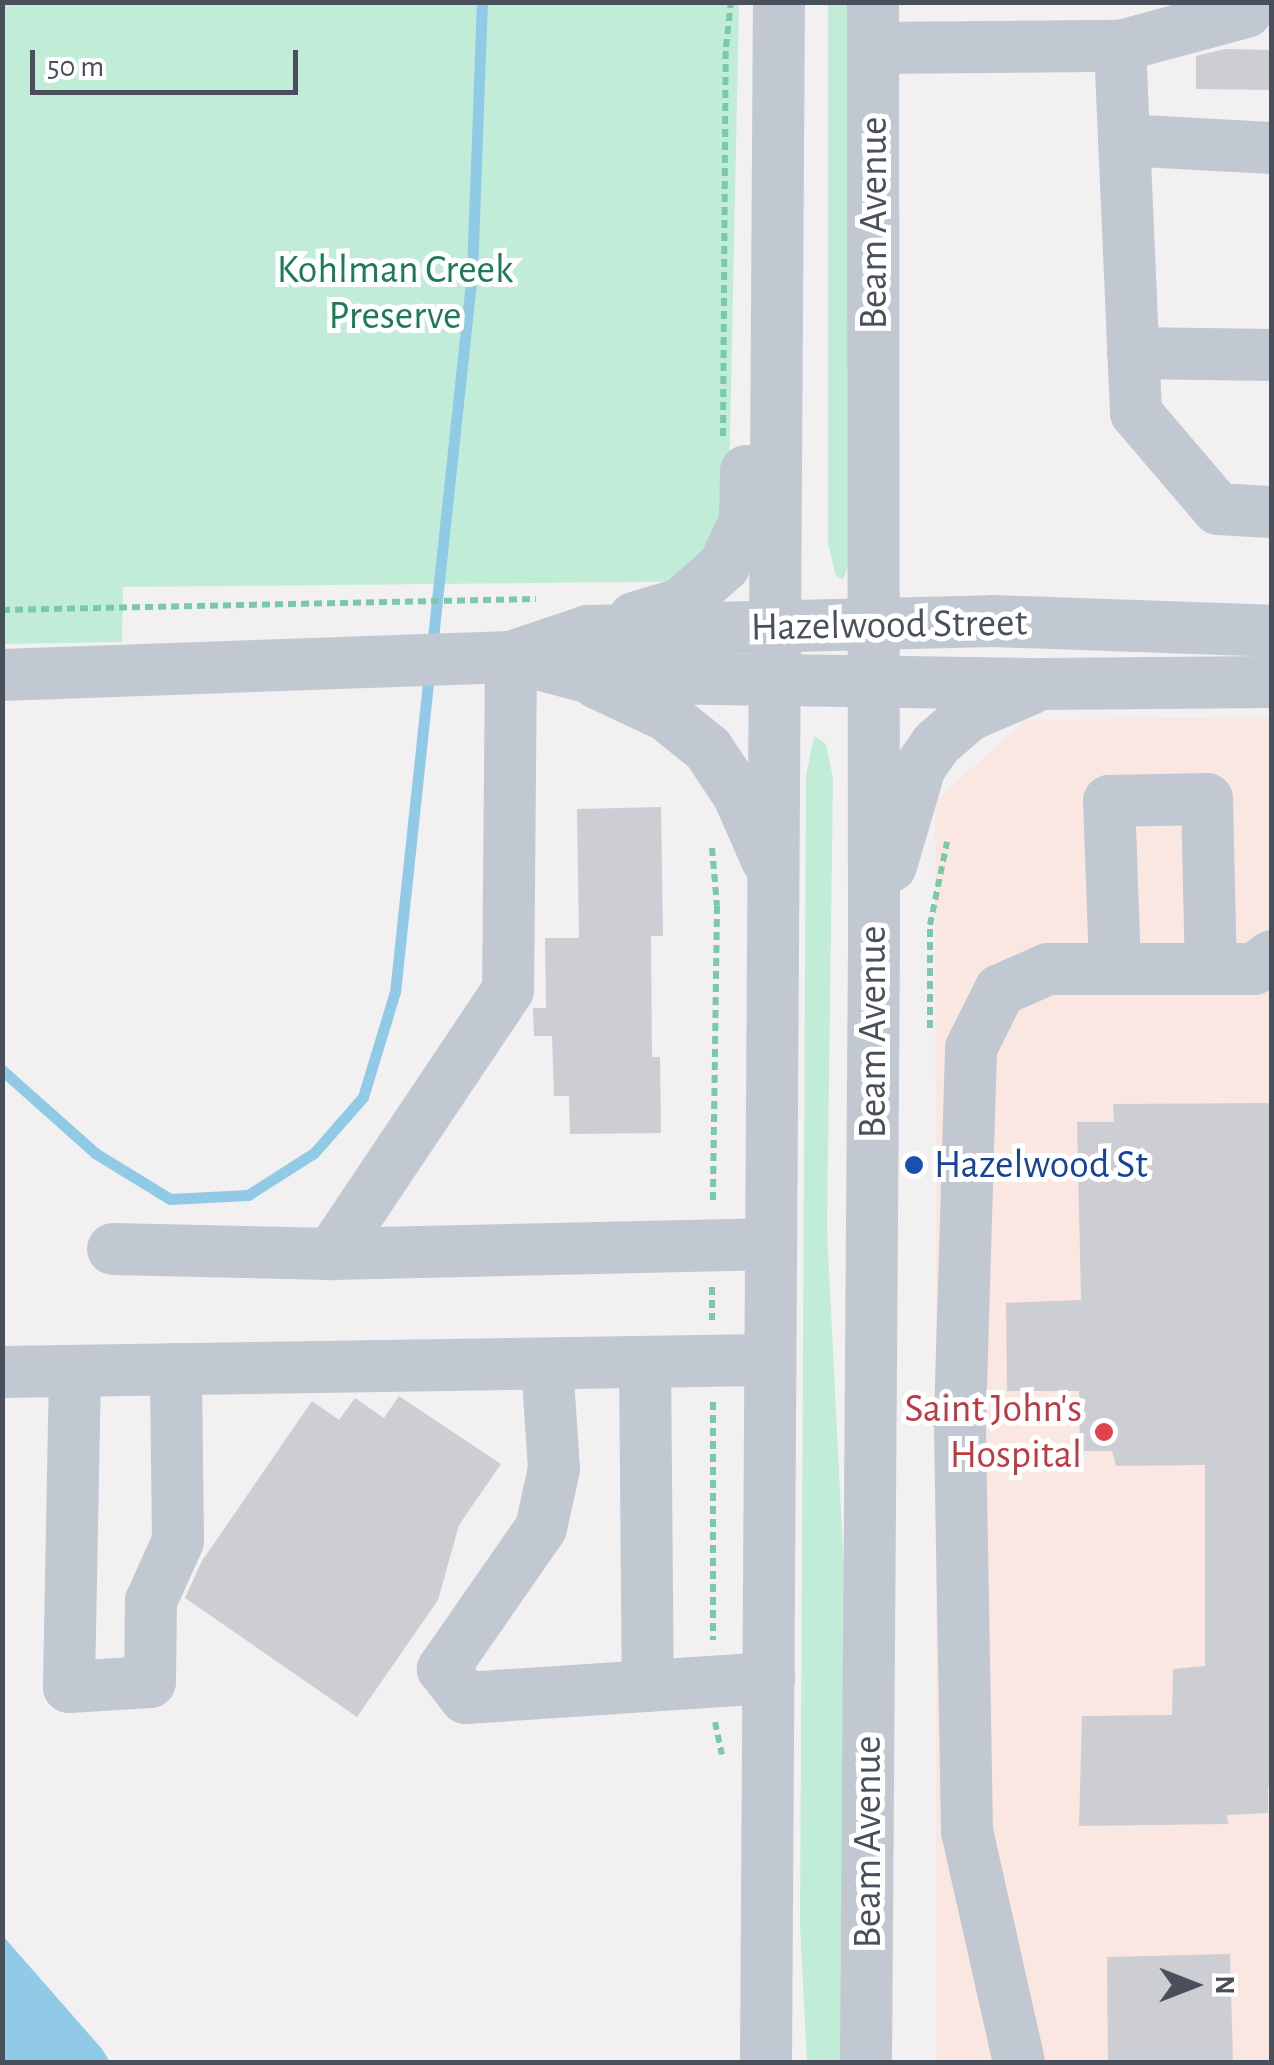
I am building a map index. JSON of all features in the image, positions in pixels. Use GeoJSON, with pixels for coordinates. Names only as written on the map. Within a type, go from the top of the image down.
{"type":"FeatureCollection","features":[{"type":"Feature","properties":{"kind":"street"},"geometry":{"type":"LineString","coordinates":[[766,2062],[779,2]]}},
{"type":"Feature","properties":{"kind":"street"},"geometry":{"type":"LineString","coordinates":[[873,25],[1120,46],[1254,9]]}},
{"type":"Feature","properties":{"kind":"street","name":"Beam Avenue"},"geometry":{"type":"LineString","coordinates":[[866,2062],[874,946],[873,25]]}},
{"type":"Feature","properties":{"kind":"street"},"geometry":{"type":"LineString","coordinates":[[1120,46],[1136,413],[1218,509],[1272,512]]}},
{"type":"Feature","properties":{"kind":"street"},"geometry":{"type":"LineString","coordinates":[[774,878],[739,796],[708,749],[587,654],[681,604],[724,566],[745,521],[749,245],[778,133]]}},
{"type":"Feature","properties":{"kind":"street"},"geometry":{"type":"LineString","coordinates":[[1124,140],[1272,148]]}},
{"type":"Feature","properties":{"kind":"street"},"geometry":{"type":"LineString","coordinates":[[1133,353],[1272,355]]}},
{"type":"Feature","properties":{"kind":"street","name":"Hazelwood Street"},"geometry":{"type":"LineString","coordinates":[[2,674],[587,654],[774,626],[992,621],[1272,631]]}},
{"type":"Feature","properties":{"kind":"street","name":"Hazelwood Street"},"geometry":{"type":"LineString","coordinates":[[587,654],[774,677],[1042,684],[1272,682]]}},
{"type":"Feature","properties":{"kind":"street"},"geometry":{"type":"LineString","coordinates":[[331,1254],[508,990],[511,657]]}},
{"type":"Feature","properties":{"kind":"street"},"geometry":{"type":"LineString","coordinates":[[874,946],[899,836],[920,767],[936,744],[968,716],[1042,684]]}},
{"type":"Feature","properties":{"kind":"street"},"geometry":{"type":"LineString","coordinates":[[1115,969],[1109,801],[1206,799],[1211,969]]}},
{"type":"Feature","properties":{"kind":"street"},"geometry":{"type":"LineString","coordinates":[[1019,2062],[967,1832],[960,1420],[971,1048],[1000,990],[1048,969],[1254,969],[1272,956]]}},
{"type":"Feature","properties":{"kind":"street"},"geometry":{"type":"LineString","coordinates":[[113,1249],[331,1254],[771,1244]]}},
{"type":"Feature","properties":{"kind":"street"},"geometry":{"type":"LineString","coordinates":[[2,1372],[770,1360]]}},
{"type":"Feature","properties":{"kind":"street"},"geometry":{"type":"LineString","coordinates":[[645,1362],[648,1686]]}},
{"type":"Feature","properties":{"kind":"street"},"geometry":{"type":"LineString","coordinates":[[546,1364],[554,1470],[540,1528],[443,1670],[466,1698],[769,1678]]}},
{"type":"Feature","properties":{"kind":"street"},"geometry":{"type":"LineString","coordinates":[[75,1371],[69,1687],[150,1682],[152,1601],[178,1541],[176,1370]]}},
{"type":"Feature","properties":{"kind":"path"},"geometry":{"type":"LineString","coordinates":[[722,439],[726,47],[731,2]]}},
{"type":"Feature","properties":{"kind":"path"},"geometry":{"type":"LineString","coordinates":[[2,610],[514,602],[548,598]]}},
{"type":"Feature","properties":{"kind":"shaded area","name":"Saint John's Hospital"},"geometry":{"type":"Polygon","coordinates":[[[1271,717],[1271,2062],[936,2062],[935,801],[1026,720],[1271,717]]]}},
{"type":"Feature","properties":{"kind":"green space","name":"Kohlman Creek Preserve"},"geometry":{"type":"Polygon","coordinates":[[[2,3],[739,3],[727,581],[123,587],[122,642],[3,644],[2,3]]]}},
{"type":"Feature","properties":{"kind":"green space"},"geometry":{"type":"Polygon","coordinates":[[[828,3],[858,3],[852,556],[843,580],[836,576],[828,544],[828,3]]]}},
{"type":"Feature","properties":{"kind":"green space"},"geometry":{"type":"Polygon","coordinates":[[[814,736],[826,744],[833,778],[827,1230],[845,1591],[842,2062],[807,2062],[800,1926],[806,776],[814,736]]]}},
{"type":"Feature","properties":{"kind":"water"},"geometry":{"type":"Polygon","coordinates":[[[3,1936],[102,2049],[110,2062],[3,2062],[3,1936]]]}},
{"type":"Feature","properties":{"kind":"building"},"geometry":{"type":"Polygon","coordinates":[[[1225,49],[1272,50],[1272,90],[1196,89],[1196,56],[1225,49]]]}},
{"type":"Feature","properties":{"kind":"building"},"geometry":{"type":"Polygon","coordinates":[[[661,807],[663,936],[651,936],[652,1057],[660,1057],[661,1133],[570,1134],[569,1096],[554,1096],[552,1036],[534,1036],[533,1008],[546,1008],[545,938],[579,938],[577,809],[661,807]]]}},
{"type":"Feature","properties":{"kind":"building","name":"Saint John's Hospital"},"geometry":{"type":"Polygon","coordinates":[[[1272,1103],[1272,1787],[1268,1787],[1268,1813],[1227,1815],[1228,1824],[1079,1826],[1082,1716],[1172,1715],[1173,1669],[1205,1666],[1205,1465],[1116,1466],[1112,1451],[1080,1451],[1079,1391],[1007,1391],[1006,1303],[1081,1300],[1077,1122],[1114,1122],[1113,1104],[1272,1103]]]}},
{"type":"Feature","properties":{"kind":"building"},"geometry":{"type":"Polygon","coordinates":[[[399,1396],[501,1464],[459,1525],[438,1600],[357,1717],[185,1598],[202,1561],[312,1401],[339,1420],[355,1398],[384,1418],[399,1396]]]}},
{"type":"Feature","properties":{"kind":"building"},"geometry":{"type":"Polygon","coordinates":[[[1230,1954],[1233,2062],[1108,2062],[1107,1957],[1230,1954]]]}},
{"type":"Feature","properties":{"kind":"waterway"},"geometry":{"type":"LineString","coordinates":[[432,647],[472,273],[482,2]]}},
{"type":"Feature","properties":{"kind":"waterway"},"geometry":{"type":"LineString","coordinates":[[2,1070],[95,1153],[170,1199],[248,1195],[314,1153],[363,1097],[395,992],[429,675]]}},
{"type":"Feature","properties":{"kind":"place","name":"Hazelwood St"},"geometry":{"type":"Point","coordinates":[914,1165]}},
{"type":"Feature","properties":{"kind":"place","name":"Saint John's Hospital"},"geometry":{"type":"Point","coordinates":[1104,1432]}}]}
